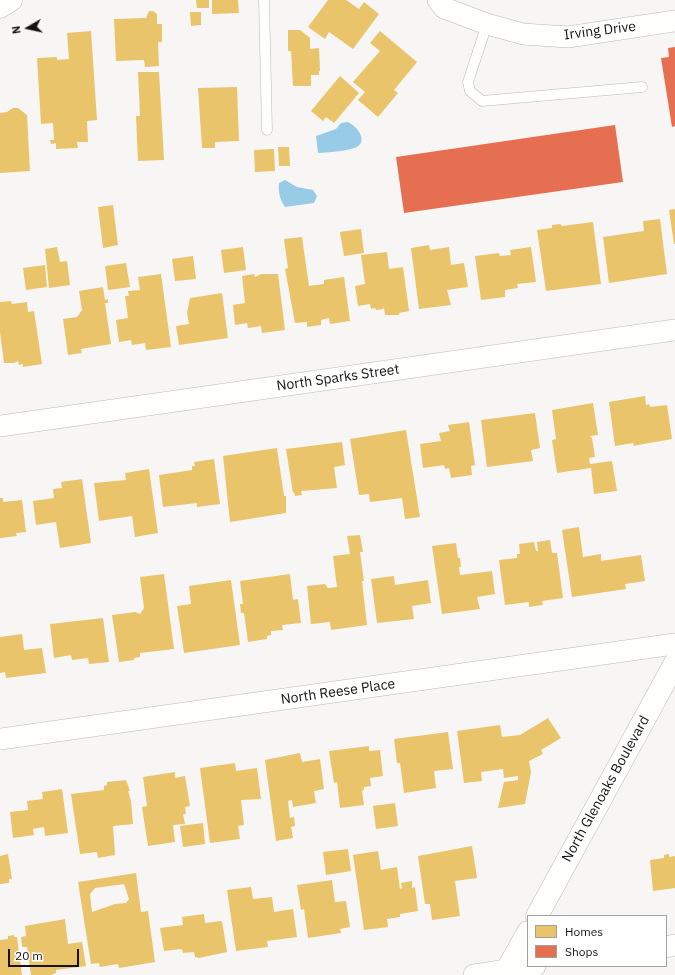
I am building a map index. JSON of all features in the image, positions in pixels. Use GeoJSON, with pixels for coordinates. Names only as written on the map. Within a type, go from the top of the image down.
{"type":"FeatureCollection","features":[{"type":"Feature","properties":{"kind":"main road"},"geometry":{"type":"LineString","coordinates":[[0,7],[11,0]]}},
{"type":"Feature","properties":{"kind":"main road","name":"North Glenoaks Boulevard"},"geometry":{"type":"LineString","coordinates":[[538,915],[675,662]]}},
{"type":"Feature","properties":{"kind":"main road"},"geometry":{"type":"LineString","coordinates":[[506,973],[527,934]]}},
{"type":"Feature","properties":{"kind":"street","name":"Irving Drive"},"geometry":{"type":"LineString","coordinates":[[438,0],[444,8],[486,24],[523,34],[568,37],[675,21]]}},
{"type":"Feature","properties":{"kind":"street","name":"North Sparks Street"},"geometry":{"type":"LineString","coordinates":[[0,426],[675,330]]}},
{"type":"Feature","properties":{"kind":"street","name":"North Reese Place"},"geometry":{"type":"LineString","coordinates":[[0,739],[675,644]]}},
{"type":"Feature","properties":{"kind":"street"},"geometry":{"type":"LineString","coordinates":[[474,975],[506,973],[531,967]]}},
{"type":"Feature","properties":{"kind":"lane"},"geometry":{"type":"LineString","coordinates":[[264,0],[267,130]]}},
{"type":"Feature","properties":{"kind":"lane"},"geometry":{"type":"LineString","coordinates":[[486,24],[468,82],[470,91],[482,101],[642,87]]}},
{"type":"Feature","properties":{"kind":"water"},"geometry":{"type":"Polygon","coordinates":[[[348,122],[359,132],[362,140],[360,144],[357,147],[347,150],[318,153],[316,136],[336,129],[341,123],[348,122]]]}},
{"type":"Feature","properties":{"kind":"water"},"geometry":{"type":"Polygon","coordinates":[[[285,180],[297,187],[313,190],[317,196],[314,203],[285,207],[280,196],[279,183],[285,180]]]}},
{"type":"Feature","properties":{"kind":"building: Homes"},"geometry":{"type":"Polygon","coordinates":[[[196,0],[209,0],[209,8],[197,8],[196,0]]]}},
{"type":"Feature","properties":{"kind":"building: Homes"},"geometry":{"type":"Polygon","coordinates":[[[212,0],[238,0],[239,13],[212,14],[212,0]]]}},
{"type":"Feature","properties":{"kind":"building: Homes"},"geometry":{"type":"Polygon","coordinates":[[[328,0],[346,0],[359,9],[364,2],[379,14],[353,49],[329,32],[325,39],[308,27],[328,0]]]}},
{"type":"Feature","properties":{"kind":"building: Homes"},"geometry":{"type":"Polygon","coordinates":[[[149,11],[153,11],[157,14],[157,24],[162,24],[162,42],[158,42],[159,66],[145,67],[144,60],[116,61],[114,19],[146,18],[149,11]]]}},
{"type":"Feature","properties":{"kind":"building: Homes"},"geometry":{"type":"Polygon","coordinates":[[[190,12],[201,12],[201,25],[191,26],[190,12]]]}},
{"type":"Feature","properties":{"kind":"building: Homes"},"geometry":{"type":"Polygon","coordinates":[[[288,30],[300,30],[310,38],[310,49],[319,48],[320,71],[319,75],[311,75],[311,86],[293,86],[291,51],[288,51],[288,30]]]}},
{"type":"Feature","properties":{"kind":"building: Homes"},"geometry":{"type":"Polygon","coordinates":[[[91,31],[97,120],[87,121],[88,142],[77,142],[78,148],[56,149],[56,143],[51,144],[50,140],[54,140],[53,123],[41,124],[37,58],[57,57],[57,60],[69,59],[67,33],[91,31]]]}},
{"type":"Feature","properties":{"kind":"building: Homes"},"geometry":{"type":"Polygon","coordinates":[[[380,31],[417,62],[394,90],[398,93],[378,117],[358,100],[365,92],[353,82],[380,51],[370,43],[380,31]]]}},
{"type":"Feature","properties":{"kind":"building: Homes"},"geometry":{"type":"Polygon","coordinates":[[[138,72],[159,72],[164,160],[138,161],[136,116],[140,116],[138,72]]]}},
{"type":"Feature","properties":{"kind":"building: Homes"},"geometry":{"type":"Polygon","coordinates":[[[340,76],[359,93],[334,123],[326,117],[323,121],[311,111],[340,76]]]}},
{"type":"Feature","properties":{"kind":"building: Homes"},"geometry":{"type":"Polygon","coordinates":[[[237,87],[239,141],[215,142],[215,148],[202,148],[198,88],[237,87]]]}},
{"type":"Feature","properties":{"kind":"building: Homes"},"geometry":{"type":"Polygon","coordinates":[[[13,108],[18,108],[27,115],[30,171],[0,173],[0,113],[7,112],[13,108]]]}},
{"type":"Feature","properties":{"kind":"building: Homes"},"geometry":{"type":"Polygon","coordinates":[[[278,147],[289,147],[290,166],[279,166],[278,147]]]}},
{"type":"Feature","properties":{"kind":"building: Homes"},"geometry":{"type":"Polygon","coordinates":[[[274,149],[275,171],[255,172],[254,150],[274,149]]]}},
{"type":"Feature","properties":{"kind":"building: Homes"},"geometry":{"type":"Polygon","coordinates":[[[113,205],[118,245],[103,248],[98,207],[113,205]]]}},
{"type":"Feature","properties":{"kind":"building: Homes"},"geometry":{"type":"Polygon","coordinates":[[[675,209],[675,244],[674,244],[669,210],[675,209]]]}},
{"type":"Feature","properties":{"kind":"building: Homes"},"geometry":{"type":"Polygon","coordinates":[[[660,219],[667,274],[609,283],[603,237],[644,231],[643,221],[660,219]]]}},
{"type":"Feature","properties":{"kind":"building: Homes"},"geometry":{"type":"Polygon","coordinates":[[[593,222],[601,284],[546,291],[537,230],[552,228],[552,225],[560,224],[562,226],[593,222]]]}},
{"type":"Feature","properties":{"kind":"building: Homes"},"geometry":{"type":"Polygon","coordinates":[[[361,229],[364,253],[344,256],[340,232],[361,229]]]}},
{"type":"Feature","properties":{"kind":"building: Homes"},"geometry":{"type":"Polygon","coordinates":[[[302,237],[309,286],[324,284],[324,280],[344,277],[350,321],[330,324],[329,318],[321,320],[321,325],[307,327],[307,322],[295,323],[285,269],[288,268],[284,239],[302,237]]]}},
{"type":"Feature","properties":{"kind":"building: Homes"},"geometry":{"type":"Polygon","coordinates":[[[429,245],[430,250],[449,247],[451,265],[464,263],[468,287],[447,290],[451,305],[419,309],[411,248],[429,245]]]}},
{"type":"Feature","properties":{"kind":"building: Homes"},"geometry":{"type":"Polygon","coordinates":[[[57,247],[60,262],[67,261],[70,285],[49,288],[45,249],[57,247]]]}},
{"type":"Feature","properties":{"kind":"building: Homes"},"geometry":{"type":"Polygon","coordinates":[[[243,247],[246,270],[224,273],[221,250],[243,247]]]}},
{"type":"Feature","properties":{"kind":"building: Homes"},"geometry":{"type":"Polygon","coordinates":[[[531,247],[536,282],[517,284],[518,288],[505,290],[505,297],[481,300],[475,256],[499,253],[500,256],[511,255],[510,250],[531,247]]]}},
{"type":"Feature","properties":{"kind":"building: Homes"},"geometry":{"type":"Polygon","coordinates":[[[387,252],[389,269],[403,267],[409,311],[399,313],[399,315],[385,315],[384,307],[383,309],[376,310],[375,308],[371,309],[370,304],[358,306],[355,286],[365,284],[361,255],[387,252]]]}},
{"type":"Feature","properties":{"kind":"building: Homes"},"geometry":{"type":"Polygon","coordinates":[[[193,256],[196,279],[175,281],[172,259],[193,256]]]}},
{"type":"Feature","properties":{"kind":"building: Homes"},"geometry":{"type":"Polygon","coordinates":[[[126,263],[130,287],[108,290],[105,266],[126,263]]]}},
{"type":"Feature","properties":{"kind":"building: Homes"},"geometry":{"type":"Polygon","coordinates":[[[45,265],[47,287],[26,290],[23,268],[45,265]]]}},
{"type":"Feature","properties":{"kind":"building: Homes"},"geometry":{"type":"Polygon","coordinates":[[[161,274],[171,347],[146,350],[145,343],[132,345],[131,340],[119,342],[116,320],[128,318],[125,296],[129,296],[128,291],[140,290],[138,277],[161,274]]]}},
{"type":"Feature","properties":{"kind":"building: Homes"},"geometry":{"type":"Polygon","coordinates":[[[254,274],[255,277],[261,274],[278,274],[285,330],[262,333],[261,326],[248,328],[247,323],[235,325],[233,305],[245,303],[242,276],[254,274]]]}},
{"type":"Feature","properties":{"kind":"building: Homes"},"geometry":{"type":"Polygon","coordinates":[[[103,287],[105,300],[108,299],[108,303],[105,303],[111,344],[81,349],[82,353],[68,355],[63,319],[77,317],[82,310],[79,291],[103,287]]]}},
{"type":"Feature","properties":{"kind":"building: Homes"},"geometry":{"type":"Polygon","coordinates":[[[222,293],[228,338],[179,345],[176,326],[189,324],[187,313],[190,298],[222,293]]]}},
{"type":"Feature","properties":{"kind":"building: Homes"},"geometry":{"type":"Polygon","coordinates":[[[11,301],[12,304],[27,302],[28,312],[34,311],[42,364],[23,367],[23,364],[19,365],[18,361],[14,363],[4,363],[0,332],[0,302],[11,301]]]}},
{"type":"Feature","properties":{"kind":"building: Homes"},"geometry":{"type":"Polygon","coordinates":[[[645,396],[646,405],[649,404],[650,407],[667,405],[672,439],[634,446],[633,443],[615,446],[609,402],[645,396]]]}},
{"type":"Feature","properties":{"kind":"building: Homes"},"geometry":{"type":"Polygon","coordinates":[[[593,403],[598,435],[590,436],[592,438],[595,457],[589,458],[590,464],[612,461],[617,491],[594,494],[591,468],[557,473],[552,440],[556,439],[552,410],[593,403]]]}},
{"type":"Feature","properties":{"kind":"building: Homes"},"geometry":{"type":"Polygon","coordinates":[[[535,413],[540,448],[531,450],[533,461],[487,467],[481,420],[535,413]]]}},
{"type":"Feature","properties":{"kind":"building: Homes"},"geometry":{"type":"Polygon","coordinates":[[[469,422],[475,465],[471,466],[472,475],[451,478],[449,468],[445,469],[444,465],[423,468],[420,444],[441,441],[439,433],[450,431],[448,425],[469,422]]]}},
{"type":"Feature","properties":{"kind":"building: Homes"},"geometry":{"type":"Polygon","coordinates":[[[406,430],[420,517],[405,519],[402,498],[370,502],[369,494],[359,495],[350,439],[406,430]]]}},
{"type":"Feature","properties":{"kind":"building: Homes"},"geometry":{"type":"Polygon","coordinates":[[[342,442],[345,465],[334,467],[337,488],[301,491],[302,495],[295,496],[294,492],[293,493],[286,449],[342,442]]]}},
{"type":"Feature","properties":{"kind":"building: Homes"},"geometry":{"type":"Polygon","coordinates":[[[277,448],[284,496],[286,496],[286,513],[230,522],[223,456],[277,448]]]}},
{"type":"Feature","properties":{"kind":"building: Homes"},"geometry":{"type":"Polygon","coordinates":[[[214,459],[220,504],[197,507],[197,503],[163,507],[159,475],[192,470],[192,466],[195,466],[194,462],[214,459]]]}},
{"type":"Feature","properties":{"kind":"building: Homes"},"geometry":{"type":"Polygon","coordinates":[[[149,469],[158,533],[135,537],[132,516],[99,521],[94,483],[126,480],[125,473],[149,469]]]}},
{"type":"Feature","properties":{"kind":"building: Homes"},"geometry":{"type":"Polygon","coordinates":[[[82,479],[91,543],[60,548],[56,522],[36,525],[33,501],[54,498],[53,489],[62,488],[61,482],[82,479]]]}},
{"type":"Feature","properties":{"kind":"building: Homes"},"geometry":{"type":"Polygon","coordinates":[[[0,498],[3,498],[3,502],[22,500],[26,532],[16,533],[17,536],[0,538],[0,498]]]}},
{"type":"Feature","properties":{"kind":"building: Homes"},"geometry":{"type":"Polygon","coordinates":[[[579,527],[583,557],[601,554],[601,561],[641,555],[645,581],[625,584],[626,589],[572,597],[562,530],[579,527]]]}},
{"type":"Feature","properties":{"kind":"building: Homes"},"geometry":{"type":"Polygon","coordinates":[[[360,535],[363,552],[360,552],[364,581],[362,581],[367,625],[331,630],[330,622],[311,624],[307,586],[325,584],[328,588],[337,587],[333,556],[350,554],[347,536],[360,535]]]}},
{"type":"Feature","properties":{"kind":"building: Homes"},"geometry":{"type":"Polygon","coordinates":[[[550,540],[552,553],[557,553],[563,598],[542,601],[543,605],[529,607],[529,602],[505,605],[499,560],[517,558],[517,554],[520,554],[519,544],[534,542],[536,551],[538,551],[537,542],[550,540]]]}},
{"type":"Feature","properties":{"kind":"building: Homes"},"geometry":{"type":"Polygon","coordinates":[[[456,543],[458,558],[460,558],[460,575],[492,571],[495,594],[477,597],[480,609],[442,614],[432,546],[456,543]]]}},
{"type":"Feature","properties":{"kind":"building: Homes"},"geometry":{"type":"Polygon","coordinates":[[[164,574],[174,649],[140,653],[140,657],[134,658],[134,660],[119,662],[112,615],[135,612],[140,614],[144,608],[140,577],[164,574]]]}},
{"type":"Feature","properties":{"kind":"building: Homes"},"geometry":{"type":"Polygon","coordinates":[[[290,574],[293,600],[298,599],[301,623],[282,625],[283,630],[271,631],[271,635],[267,636],[267,639],[248,642],[244,613],[241,613],[240,604],[243,604],[240,581],[290,574]]]}},
{"type":"Feature","properties":{"kind":"building: Homes"},"geometry":{"type":"Polygon","coordinates":[[[394,576],[395,585],[428,580],[431,603],[412,606],[414,619],[377,623],[371,579],[394,576]]]}},
{"type":"Feature","properties":{"kind":"building: Homes"},"geometry":{"type":"Polygon","coordinates":[[[231,580],[240,645],[184,653],[177,606],[191,604],[189,586],[231,580]]]}},
{"type":"Feature","properties":{"kind":"building: Homes"},"geometry":{"type":"Polygon","coordinates":[[[103,618],[109,662],[89,664],[88,658],[72,660],[71,655],[54,658],[50,624],[103,618]]]}},
{"type":"Feature","properties":{"kind":"building: Homes"},"geometry":{"type":"Polygon","coordinates":[[[22,634],[24,650],[42,648],[46,673],[6,678],[5,672],[0,673],[0,637],[22,634]]]}},
{"type":"Feature","properties":{"kind":"building: Homes"},"geometry":{"type":"Polygon","coordinates":[[[548,718],[561,738],[541,750],[543,754],[529,761],[531,772],[525,804],[498,808],[504,782],[518,780],[518,776],[504,778],[503,769],[481,772],[482,781],[464,783],[457,731],[500,725],[502,737],[520,735],[548,718]]]}},
{"type":"Feature","properties":{"kind":"building: Homes"},"geometry":{"type":"Polygon","coordinates":[[[448,732],[453,769],[434,771],[436,788],[404,793],[400,763],[397,763],[394,739],[448,732]]]}},
{"type":"Feature","properties":{"kind":"building: Homes"},"geometry":{"type":"Polygon","coordinates":[[[369,746],[369,751],[380,750],[383,776],[370,778],[371,786],[364,787],[364,790],[362,791],[364,805],[340,808],[337,782],[334,783],[329,751],[369,746]]]}},
{"type":"Feature","properties":{"kind":"building: Homes"},"geometry":{"type":"Polygon","coordinates":[[[300,753],[302,762],[320,759],[324,789],[314,791],[316,803],[293,807],[292,800],[288,801],[290,818],[294,817],[295,826],[291,827],[293,838],[276,841],[265,760],[300,753]]]}},
{"type":"Feature","properties":{"kind":"building: Homes"},"geometry":{"type":"Polygon","coordinates":[[[235,763],[236,771],[257,768],[261,799],[241,800],[244,825],[238,826],[240,839],[210,843],[200,768],[235,763]]]}},
{"type":"Feature","properties":{"kind":"building: Homes"},"geometry":{"type":"Polygon","coordinates":[[[175,772],[175,778],[185,776],[190,806],[185,807],[186,814],[183,814],[185,824],[173,825],[175,842],[148,846],[142,807],[147,806],[143,777],[175,772]]]}},
{"type":"Feature","properties":{"kind":"building: Homes"},"geometry":{"type":"Polygon","coordinates":[[[126,780],[130,791],[128,791],[131,801],[133,824],[113,826],[115,855],[98,858],[97,852],[80,854],[71,794],[104,790],[104,786],[107,785],[107,782],[126,780]]]}},
{"type":"Feature","properties":{"kind":"building: Homes"},"geometry":{"type":"Polygon","coordinates":[[[62,789],[68,833],[45,836],[44,827],[33,829],[34,835],[13,838],[10,812],[28,810],[27,801],[43,799],[42,792],[62,789]]]}},
{"type":"Feature","properties":{"kind":"building: Homes"},"geometry":{"type":"Polygon","coordinates":[[[395,803],[398,826],[376,829],[373,806],[395,803]]]}},
{"type":"Feature","properties":{"kind":"building: Homes"},"geometry":{"type":"Polygon","coordinates":[[[203,823],[205,844],[183,847],[180,826],[203,823]]]}},
{"type":"Feature","properties":{"kind":"building: Homes"},"geometry":{"type":"Polygon","coordinates":[[[472,846],[477,878],[455,881],[460,916],[432,920],[430,904],[425,904],[418,856],[472,846]]]}},
{"type":"Feature","properties":{"kind":"building: Homes"},"geometry":{"type":"Polygon","coordinates":[[[348,849],[351,871],[326,875],[323,852],[348,849]]]}},
{"type":"Feature","properties":{"kind":"building: Homes"},"geometry":{"type":"Polygon","coordinates":[[[378,851],[381,870],[397,867],[400,889],[402,888],[401,883],[412,881],[412,888],[415,887],[418,911],[400,914],[400,917],[387,919],[388,927],[364,930],[353,855],[378,851]]]}},
{"type":"Feature","properties":{"kind":"building: Homes"},"geometry":{"type":"Polygon","coordinates":[[[8,854],[12,879],[9,879],[9,883],[0,884],[0,856],[8,854]]]}},
{"type":"Feature","properties":{"kind":"building: Homes"},"geometry":{"type":"Polygon","coordinates":[[[669,854],[669,857],[675,856],[675,888],[653,891],[650,860],[664,858],[664,855],[669,854]]]}},
{"type":"Feature","properties":{"kind":"building: Homes"},"geometry":{"type":"Polygon","coordinates":[[[136,873],[141,912],[148,911],[155,962],[119,968],[118,964],[100,967],[99,963],[91,964],[78,882],[136,873]],[[124,884],[95,888],[90,894],[92,912],[115,904],[126,903],[129,899],[124,884]]]}},
{"type":"Feature","properties":{"kind":"building: Homes"},"geometry":{"type":"Polygon","coordinates":[[[332,880],[335,902],[346,901],[350,927],[340,929],[341,933],[308,938],[304,909],[301,910],[297,885],[332,880]]]}},
{"type":"Feature","properties":{"kind":"building: Homes"},"geometry":{"type":"Polygon","coordinates":[[[251,887],[253,899],[272,897],[274,912],[293,909],[297,937],[267,941],[268,947],[236,951],[227,890],[251,887]]]}},
{"type":"Feature","properties":{"kind":"building: Homes"},"geometry":{"type":"Polygon","coordinates":[[[204,914],[205,923],[222,921],[227,952],[199,958],[195,957],[194,952],[183,953],[182,949],[164,951],[160,928],[183,925],[182,917],[204,914]]]}},
{"type":"Feature","properties":{"kind":"building: Homes"},"geometry":{"type":"Polygon","coordinates":[[[65,919],[68,944],[82,942],[86,966],[56,970],[56,973],[51,975],[31,975],[27,947],[22,947],[21,937],[26,936],[25,926],[65,919]]]}},
{"type":"Feature","properties":{"kind":"building: Homes"},"geometry":{"type":"Polygon","coordinates":[[[14,935],[14,937],[17,937],[22,975],[0,975],[0,940],[8,939],[8,936],[14,935]]]}},
{"type":"Feature","properties":{"kind":"building: Shops"},"geometry":{"type":"Polygon","coordinates":[[[675,47],[675,126],[672,127],[661,58],[669,57],[668,48],[675,47]]]}},
{"type":"Feature","properties":{"kind":"building: Shops"},"geometry":{"type":"Polygon","coordinates":[[[615,125],[623,182],[404,213],[396,157],[615,125]]]}}]}
